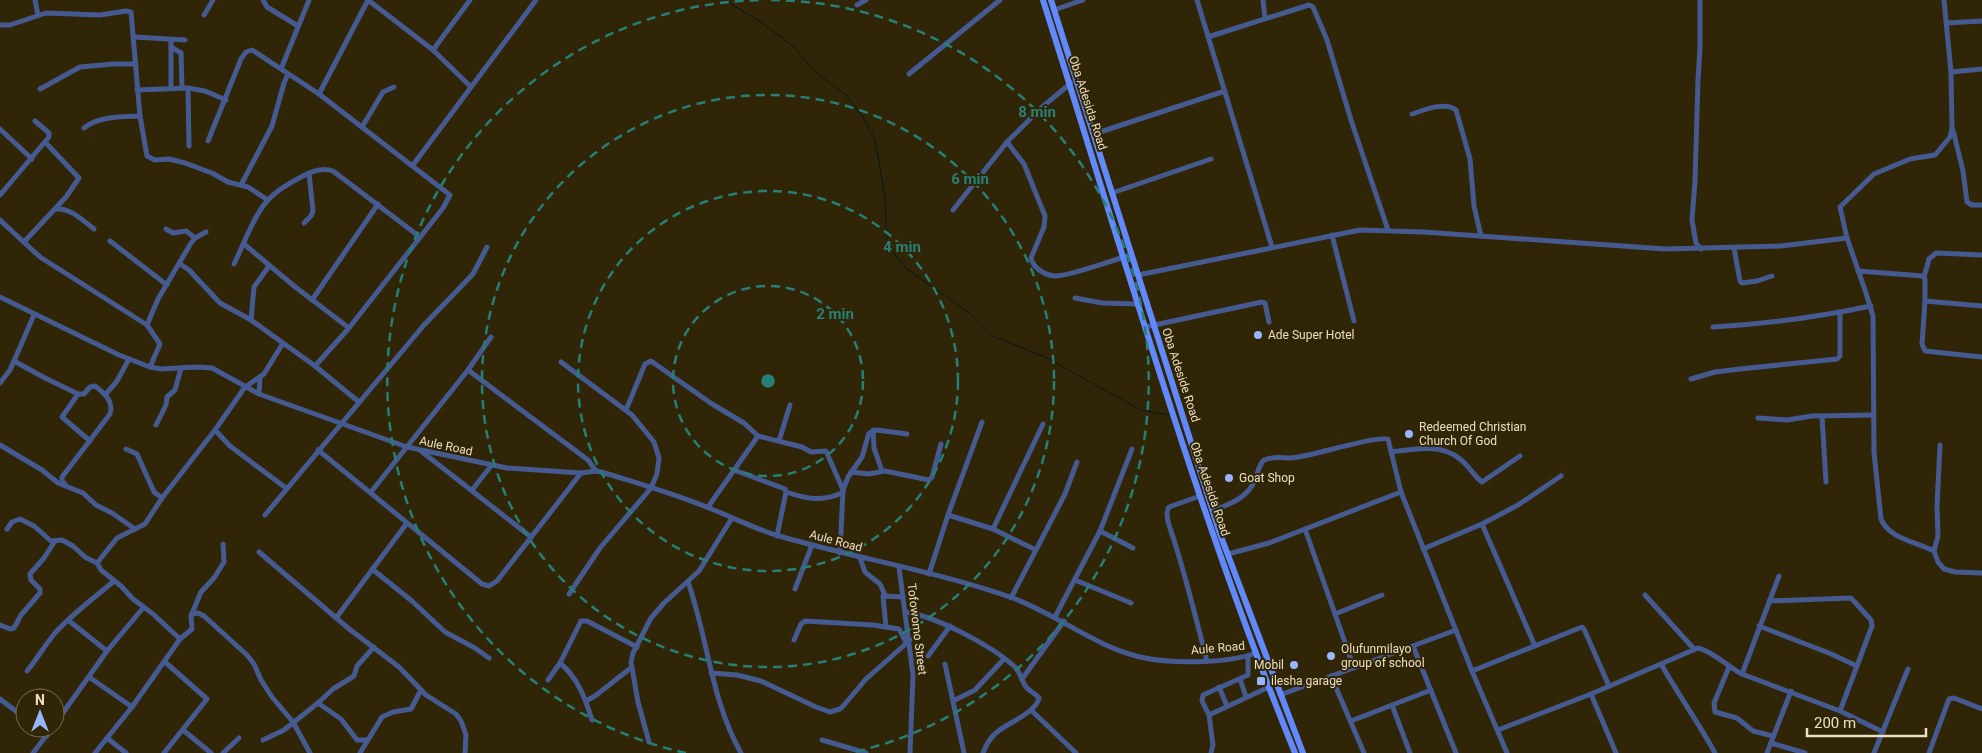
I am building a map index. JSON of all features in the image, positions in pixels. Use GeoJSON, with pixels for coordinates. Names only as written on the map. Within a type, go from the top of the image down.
{"type":"FeatureCollection","features":[{"type":"Feature","properties":{"kind":"main road","name":"Oba Adesida Road"},"geometry":{"type":"LineString","coordinates":[[1044,0],[1073,82],[1138,304],[1192,473],[1256,653],[1295,753]]}},
{"type":"Feature","properties":{"kind":"main road","name":"Oba Adeside Road"},"geometry":{"type":"LineString","coordinates":[[1053,5],[1073,82],[1094,134],[1199,470],[1228,554],[1303,753]]}},
{"type":"Feature","properties":{"kind":"main road"},"geometry":{"type":"LineString","coordinates":[[1192,473],[1199,470]]}},
{"type":"Feature","properties":{"kind":"street"},"geometry":{"type":"LineString","coordinates":[[35,0],[38,15]]}},
{"type":"Feature","properties":{"kind":"street"},"geometry":{"type":"LineString","coordinates":[[204,15],[213,0]]}},
{"type":"Feature","properties":{"kind":"street"},"geometry":{"type":"LineString","coordinates":[[263,0],[267,7],[298,26]]}},
{"type":"Feature","properties":{"kind":"street"},"geometry":{"type":"LineString","coordinates":[[281,69],[309,0]]}},
{"type":"Feature","properties":{"kind":"street"},"geometry":{"type":"LineString","coordinates":[[319,94],[368,0],[433,50],[470,86]]}},
{"type":"Feature","properties":{"kind":"street"},"geometry":{"type":"LineString","coordinates":[[459,0],[466,6]]}},
{"type":"Feature","properties":{"kind":"street"},"geometry":{"type":"LineString","coordinates":[[433,50],[470,0]]}},
{"type":"Feature","properties":{"kind":"street"},"geometry":{"type":"LineString","coordinates":[[413,165],[470,86],[536,0]]}},
{"type":"Feature","properties":{"kind":"street"},"geometry":{"type":"LineString","coordinates":[[856,5],[866,0]]}},
{"type":"Feature","properties":{"kind":"street"},"geometry":{"type":"LineString","coordinates":[[909,74],[1000,0]]}},
{"type":"Feature","properties":{"kind":"street"},"geometry":{"type":"LineString","coordinates":[[1053,5],[1061,7],[1083,0]]}},
{"type":"Feature","properties":{"kind":"street"},"geometry":{"type":"LineString","coordinates":[[1197,0],[1272,247]]}},
{"type":"Feature","properties":{"kind":"street"},"geometry":{"type":"LineString","coordinates":[[1263,0],[1265,19]]}},
{"type":"Feature","properties":{"kind":"street"},"geometry":{"type":"LineString","coordinates":[[1700,0],[1700,48],[1692,220],[1696,243],[1700,249]]}},
{"type":"Feature","properties":{"kind":"street"},"geometry":{"type":"LineString","coordinates":[[1934,551],[1897,535],[1883,524],[1875,468],[1874,337],[1871,306],[1846,238],[1840,209],[1841,204],[1874,174],[1910,158],[1935,155],[1950,138],[1952,128],[1951,72],[1944,0]]}},
{"type":"Feature","properties":{"kind":"street"},"geometry":{"type":"LineString","coordinates":[[1208,37],[1308,6],[1313,7],[1327,40],[1351,120],[1388,230]]}},
{"type":"Feature","properties":{"kind":"street"},"geometry":{"type":"LineString","coordinates":[[0,26],[10,25],[46,13],[100,15],[128,11],[132,14],[137,90],[142,137],[147,156],[150,159],[176,160],[212,173],[228,182],[241,185],[268,200]]}},
{"type":"Feature","properties":{"kind":"street"},"geometry":{"type":"LineString","coordinates":[[1946,23],[1982,21]]}},
{"type":"Feature","properties":{"kind":"street"},"geometry":{"type":"LineString","coordinates":[[134,38],[185,40]]}},
{"type":"Feature","properties":{"kind":"street"},"geometry":{"type":"LineString","coordinates":[[171,40],[171,88]]}},
{"type":"Feature","properties":{"kind":"street"},"geometry":{"type":"LineString","coordinates":[[171,47],[181,53],[189,146]]}},
{"type":"Feature","properties":{"kind":"street"},"geometry":{"type":"LineString","coordinates":[[208,141],[242,59],[249,50],[256,51],[319,94],[450,195],[443,208],[349,328],[315,366]]}},
{"type":"Feature","properties":{"kind":"street"},"geometry":{"type":"LineString","coordinates":[[40,89],[80,67],[136,64]]}},
{"type":"Feature","properties":{"kind":"street"},"geometry":{"type":"LineString","coordinates":[[1951,72],[1982,69]]}},
{"type":"Feature","properties":{"kind":"street"},"geometry":{"type":"LineString","coordinates":[[241,185],[272,126],[283,85],[288,74]]}},
{"type":"Feature","properties":{"kind":"street"},"geometry":{"type":"LineString","coordinates":[[953,210],[1007,142],[1041,108],[1073,82]]}},
{"type":"Feature","properties":{"kind":"street"},"geometry":{"type":"LineString","coordinates":[[362,127],[383,92],[394,87]]}},
{"type":"Feature","properties":{"kind":"street"},"geometry":{"type":"LineString","coordinates":[[137,90],[185,88],[205,91],[226,100]]}},
{"type":"Feature","properties":{"kind":"street"},"geometry":{"type":"LineString","coordinates":[[1094,134],[1225,91]]}},
{"type":"Feature","properties":{"kind":"street"},"geometry":{"type":"LineString","coordinates":[[1412,114],[1448,106],[1456,110],[1470,159],[1474,206],[1480,236]]}},
{"type":"Feature","properties":{"kind":"street"},"geometry":{"type":"LineString","coordinates":[[84,128],[91,123],[106,119],[140,116]]}},
{"type":"Feature","properties":{"kind":"street"},"geometry":{"type":"LineString","coordinates":[[0,195],[49,137],[49,133],[34,121]]}},
{"type":"Feature","properties":{"kind":"street"},"geometry":{"type":"LineString","coordinates":[[1952,128],[1964,171],[1967,202],[1972,205],[1982,205]]}},
{"type":"Feature","properties":{"kind":"street"},"geometry":{"type":"LineString","coordinates":[[0,129],[32,159]]}},
{"type":"Feature","properties":{"kind":"street"},"geometry":{"type":"LineString","coordinates":[[24,242],[66,197],[78,177],[45,142]]}},
{"type":"Feature","properties":{"kind":"street"},"geometry":{"type":"LineString","coordinates":[[1007,142],[1024,164],[1045,216],[1044,227],[1031,258],[1035,267],[1050,275],[1059,276],[1125,257]]}},
{"type":"Feature","properties":{"kind":"street"},"geometry":{"type":"LineString","coordinates":[[1112,193],[1211,159]]}},
{"type":"Feature","properties":{"kind":"street"},"geometry":{"type":"LineString","coordinates":[[234,264],[268,200],[281,189],[309,173],[325,170],[333,171],[420,237]]}},
{"type":"Feature","properties":{"kind":"street"},"geometry":{"type":"LineString","coordinates":[[304,223],[313,211],[309,173]]}},
{"type":"Feature","properties":{"kind":"street"},"geometry":{"type":"LineString","coordinates":[[312,300],[378,204]]}},
{"type":"Feature","properties":{"kind":"street"},"geometry":{"type":"LineString","coordinates":[[56,209],[64,209],[71,212],[94,229]]}},
{"type":"Feature","properties":{"kind":"street"},"geometry":{"type":"LineString","coordinates":[[0,220],[40,257],[147,325],[160,344],[150,367]]}},
{"type":"Feature","properties":{"kind":"street"},"geometry":{"type":"LineString","coordinates":[[166,229],[173,233],[186,231],[195,238]]}},
{"type":"Feature","properties":{"kind":"street"},"geometry":{"type":"LineString","coordinates":[[1138,275],[1360,230],[1388,230],[1665,249],[1734,248],[1796,244],[1846,238]]}},
{"type":"Feature","properties":{"kind":"street"},"geometry":{"type":"LineString","coordinates":[[147,325],[154,306],[195,238],[206,232]]}},
{"type":"Feature","properties":{"kind":"street"},"geometry":{"type":"LineString","coordinates":[[1332,235],[1354,321]]}},
{"type":"Feature","properties":{"kind":"street"},"geometry":{"type":"LineString","coordinates":[[110,241],[167,285]]}},
{"type":"Feature","properties":{"kind":"street"},"geometry":{"type":"LineString","coordinates":[[244,244],[269,266],[349,328]]}},
{"type":"Feature","properties":{"kind":"street"},"geometry":{"type":"LineString","coordinates":[[265,515],[424,325],[472,274],[487,247]]}},
{"type":"Feature","properties":{"kind":"street"},"geometry":{"type":"LineString","coordinates":[[1734,248],[1740,281],[1742,283],[1772,276]]}},
{"type":"Feature","properties":{"kind":"street"},"geometry":{"type":"LineString","coordinates":[[1982,255],[1936,253],[1929,259],[1924,277],[1922,344],[1925,351],[1982,357]]}},
{"type":"Feature","properties":{"kind":"street"},"geometry":{"type":"LineString","coordinates":[[180,264],[189,270],[220,303],[251,320],[315,366],[359,402]]}},
{"type":"Feature","properties":{"kind":"street"},"geometry":{"type":"LineString","coordinates":[[251,320],[254,287],[269,266]]}},
{"type":"Feature","properties":{"kind":"street"},"geometry":{"type":"LineString","coordinates":[[1858,272],[1924,277]]}},
{"type":"Feature","properties":{"kind":"street","name":"Aule Road"},"geometry":{"type":"LineString","coordinates":[[0,297],[34,315],[150,367],[161,369],[212,368],[259,394],[340,425],[407,447],[506,468],[581,473],[596,471],[708,507],[777,536],[899,568],[930,574],[1011,598],[1064,621],[1118,650],[1140,657],[1160,660],[1207,661],[1248,656],[1256,653]]}},
{"type":"Feature","properties":{"kind":"street"},"geometry":{"type":"LineString","coordinates":[[1075,298],[1102,304],[1138,304]]}},
{"type":"Feature","properties":{"kind":"street"},"geometry":{"type":"LineString","coordinates":[[1924,301],[1982,306]]}},
{"type":"Feature","properties":{"kind":"street"},"geometry":{"type":"LineString","coordinates":[[1145,327],[1262,302],[1265,303],[1269,322]]}},
{"type":"Feature","properties":{"kind":"street"},"geometry":{"type":"LineString","coordinates":[[1713,327],[1808,318],[1871,306]]}},
{"type":"Feature","properties":{"kind":"street"},"geometry":{"type":"LineString","coordinates":[[1691,379],[1715,372],[1837,359],[1840,356],[1840,313]]}},
{"type":"Feature","properties":{"kind":"street"},"geometry":{"type":"LineString","coordinates":[[0,383],[7,375],[14,361],[34,315]]}},
{"type":"Feature","properties":{"kind":"street"},"geometry":{"type":"LineString","coordinates":[[371,492],[468,370],[491,337]]}},
{"type":"Feature","properties":{"kind":"street"},"geometry":{"type":"LineString","coordinates":[[97,563],[117,538],[145,524],[162,498],[215,430],[245,387],[260,377],[283,343]]}},
{"type":"Feature","properties":{"kind":"street"},"geometry":{"type":"LineString","coordinates":[[106,395],[117,381],[129,359]]}},
{"type":"Feature","properties":{"kind":"street"},"geometry":{"type":"LineString","coordinates":[[14,361],[78,394],[84,394],[93,386],[106,395],[109,401],[111,411],[62,478],[65,484]]}},
{"type":"Feature","properties":{"kind":"street"},"geometry":{"type":"LineString","coordinates":[[561,362],[626,410],[643,428],[658,450],[659,465],[652,488],[600,548],[569,594]]}},
{"type":"Feature","properties":{"kind":"street"},"geometry":{"type":"LineString","coordinates":[[626,410],[645,364],[651,362],[744,424],[758,436],[802,446],[810,452],[826,451],[842,492]]}},
{"type":"Feature","properties":{"kind":"street"},"geometry":{"type":"LineString","coordinates":[[156,425],[166,405],[167,397],[175,390],[181,368]]}},
{"type":"Feature","properties":{"kind":"street"},"geometry":{"type":"LineString","coordinates":[[468,370],[588,460],[596,471]]}},
{"type":"Feature","properties":{"kind":"street"},"geometry":{"type":"LineString","coordinates":[[0,374],[7,375]]}},
{"type":"Feature","properties":{"kind":"street"},"geometry":{"type":"LineString","coordinates":[[259,394],[260,377]]}},
{"type":"Feature","properties":{"kind":"street"},"geometry":{"type":"LineString","coordinates":[[78,394],[62,417],[90,441]]}},
{"type":"Feature","properties":{"kind":"street"},"geometry":{"type":"LineString","coordinates":[[779,441],[790,406]]}},
{"type":"Feature","properties":{"kind":"street"},"geometry":{"type":"LineString","coordinates":[[1758,418],[1786,420],[1822,416],[1874,416]]}},
{"type":"Feature","properties":{"kind":"street"},"geometry":{"type":"LineString","coordinates":[[1822,416],[1826,482]]}},
{"type":"Feature","properties":{"kind":"street"},"geometry":{"type":"LineString","coordinates":[[930,574],[948,516],[982,422]]}},
{"type":"Feature","properties":{"kind":"street"},"geometry":{"type":"LineString","coordinates":[[993,530],[1043,424]]}},
{"type":"Feature","properties":{"kind":"street"},"geometry":{"type":"LineString","coordinates":[[215,430],[230,446],[286,488]]}},
{"type":"Feature","properties":{"kind":"street"},"geometry":{"type":"LineString","coordinates":[[873,430],[874,448],[882,471]]}},
{"type":"Feature","properties":{"kind":"street"},"geometry":{"type":"LineString","coordinates":[[840,553],[842,492],[851,472],[862,457],[869,433],[873,430],[907,434]]}},
{"type":"Feature","properties":{"kind":"street"},"geometry":{"type":"LineString","coordinates":[[708,507],[758,436]]}},
{"type":"Feature","properties":{"kind":"street"},"geometry":{"type":"LineString","coordinates":[[1213,511],[1240,499],[1246,494],[1254,483],[1262,463],[1266,460],[1295,458],[1384,438],[1388,439],[1402,492],[1423,549],[1507,753]]}},
{"type":"Feature","properties":{"kind":"street"},"geometry":{"type":"LineString","coordinates":[[851,472],[869,474],[882,471],[930,479],[941,444]]}},
{"type":"Feature","properties":{"kind":"street"},"geometry":{"type":"LineString","coordinates":[[0,445],[42,470],[58,483],[65,484],[83,493],[96,505],[112,513],[135,529]]}},
{"type":"Feature","properties":{"kind":"street"},"geometry":{"type":"LineString","coordinates":[[1940,445],[1937,506],[1938,536],[1934,551],[1938,562],[1944,569],[1955,572],[1982,573]]}},
{"type":"Feature","properties":{"kind":"street"},"geometry":{"type":"LineString","coordinates":[[1391,452],[1424,448],[1437,449],[1460,458],[1482,482],[1520,456]]}},
{"type":"Feature","properties":{"kind":"street"},"geometry":{"type":"LineString","coordinates":[[126,449],[137,454],[154,492],[162,498]]}},
{"type":"Feature","properties":{"kind":"street"},"geometry":{"type":"LineString","coordinates":[[1055,617],[1100,531],[1132,449]]}},
{"type":"Feature","properties":{"kind":"street"},"geometry":{"type":"LineString","coordinates":[[318,450],[482,584],[489,586],[497,581],[581,473]]}},
{"type":"Feature","properties":{"kind":"street"},"geometry":{"type":"LineString","coordinates":[[421,450],[531,537]]}},
{"type":"Feature","properties":{"kind":"street"},"geometry":{"type":"LineString","coordinates":[[1011,598],[1065,494],[1077,462]]}},
{"type":"Feature","properties":{"kind":"street"},"geometry":{"type":"LineString","coordinates":[[472,490],[491,466]]}},
{"type":"Feature","properties":{"kind":"street"},"geometry":{"type":"LineString","coordinates":[[734,470],[779,486],[786,492],[801,497],[820,500],[831,498],[842,492]]}},
{"type":"Feature","properties":{"kind":"street"},"geometry":{"type":"LineString","coordinates":[[1423,549],[1482,524],[1518,505],[1561,476]]}},
{"type":"Feature","properties":{"kind":"street"},"geometry":{"type":"LineString","coordinates":[[777,536],[786,492]]}},
{"type":"Feature","properties":{"kind":"street"},"geometry":{"type":"LineString","coordinates":[[1228,554],[1253,548],[1402,492]]}},
{"type":"Feature","properties":{"kind":"street"},"geometry":{"type":"LineString","coordinates":[[1200,496],[1169,507],[1167,510],[1207,661]]}},
{"type":"Feature","properties":{"kind":"street"},"geometry":{"type":"LineString","coordinates":[[948,516],[993,530],[1036,550]]}},
{"type":"Feature","properties":{"kind":"street"},"geometry":{"type":"LineString","coordinates":[[649,742],[638,702],[632,667],[632,658],[636,646],[655,614],[705,563],[732,518]]}},
{"type":"Feature","properties":{"kind":"street"},"geometry":{"type":"LineString","coordinates":[[7,529],[12,522],[20,519],[34,526],[51,541],[62,540],[66,542],[85,557],[97,563],[98,567],[180,639]]}},
{"type":"Feature","properties":{"kind":"street"},"geometry":{"type":"LineString","coordinates":[[336,618],[407,523]]}},
{"type":"Feature","properties":{"kind":"street"},"geometry":{"type":"LineString","coordinates":[[1482,524],[1534,646]]}},
{"type":"Feature","properties":{"kind":"street"},"geometry":{"type":"LineString","coordinates":[[1305,529],[1354,668]]}},
{"type":"Feature","properties":{"kind":"street"},"geometry":{"type":"LineString","coordinates":[[1100,531],[1133,548]]}},
{"type":"Feature","properties":{"kind":"street"},"geometry":{"type":"LineString","coordinates":[[0,625],[10,629],[14,628],[21,615],[40,593],[40,589],[31,580],[30,576],[55,541]]}},
{"type":"Feature","properties":{"kind":"street"},"geometry":{"type":"LineString","coordinates":[[95,753],[132,707],[180,639],[186,636],[192,628],[192,614],[203,589],[213,580],[224,562],[223,544]]}},
{"type":"Feature","properties":{"kind":"street"},"geometry":{"type":"LineString","coordinates":[[795,589],[812,545]]}},
{"type":"Feature","properties":{"kind":"street"},"geometry":{"type":"LineString","coordinates":[[259,552],[336,618],[399,667],[421,690],[452,710],[461,720],[466,735],[465,753]]}},
{"type":"Feature","properties":{"kind":"street"},"geometry":{"type":"LineString","coordinates":[[860,558],[865,572],[880,584],[885,595],[883,601],[886,627]]}},
{"type":"Feature","properties":{"kind":"street","name":"Tofowomo Street"},"geometry":{"type":"LineString","coordinates":[[899,568],[906,612],[914,701],[910,753]]}},
{"type":"Feature","properties":{"kind":"street"},"geometry":{"type":"LineString","coordinates":[[372,570],[412,601],[445,632],[489,658]]}},
{"type":"Feature","properties":{"kind":"street"},"geometry":{"type":"LineString","coordinates":[[1742,674],[1779,576]]}},
{"type":"Feature","properties":{"kind":"street"},"geometry":{"type":"LineString","coordinates":[[1075,580],[1131,603]]}},
{"type":"Feature","properties":{"kind":"street"},"geometry":{"type":"LineString","coordinates":[[27,671],[54,634],[90,599],[114,581]]}},
{"type":"Feature","properties":{"kind":"street"},"geometry":{"type":"LineString","coordinates":[[688,582],[697,610],[711,673],[723,714],[741,753]]}},
{"type":"Feature","properties":{"kind":"street"},"geometry":{"type":"LineString","coordinates":[[885,595],[903,597]]}},
{"type":"Feature","properties":{"kind":"street"},"geometry":{"type":"LineString","coordinates":[[1645,595],[1694,649]]}},
{"type":"Feature","properties":{"kind":"street"},"geometry":{"type":"LineString","coordinates":[[1335,614],[1382,596]]}},
{"type":"Feature","properties":{"kind":"street"},"geometry":{"type":"LineString","coordinates":[[1770,601],[1851,598],[1872,622],[1858,666],[1840,710]]}},
{"type":"Feature","properties":{"kind":"street"},"geometry":{"type":"LineString","coordinates":[[65,710],[108,651],[143,608]]}},
{"type":"Feature","properties":{"kind":"street"},"geometry":{"type":"LineString","coordinates":[[906,612],[926,616],[950,626],[1004,659],[1018,671],[1027,688],[1039,698],[1039,701],[1031,710],[996,733],[990,739],[983,753]]}},
{"type":"Feature","properties":{"kind":"street"},"geometry":{"type":"LineString","coordinates":[[192,614],[198,613],[204,616],[247,655],[272,697],[293,722],[310,753]]}},
{"type":"Feature","properties":{"kind":"street"},"geometry":{"type":"LineString","coordinates":[[68,620],[108,651]]}},
{"type":"Feature","properties":{"kind":"street"},"geometry":{"type":"LineString","coordinates":[[548,680],[560,662],[581,620],[587,621],[636,646]]}},
{"type":"Feature","properties":{"kind":"street"},"geometry":{"type":"LineString","coordinates":[[1022,679],[1064,621]]}},
{"type":"Feature","properties":{"kind":"street"},"geometry":{"type":"LineString","coordinates":[[711,673],[737,675],[761,681],[830,712],[840,709],[866,680],[908,641],[900,630],[886,627],[803,622],[794,640]]}},
{"type":"Feature","properties":{"kind":"street"},"geometry":{"type":"LineString","coordinates":[[928,656],[950,626]]}},
{"type":"Feature","properties":{"kind":"street"},"geometry":{"type":"LineString","coordinates":[[1759,626],[1858,666]]}},
{"type":"Feature","properties":{"kind":"street"},"geometry":{"type":"LineString","coordinates":[[1472,671],[1582,627],[1609,686]]}},
{"type":"Feature","properties":{"kind":"street"},"geometry":{"type":"LineString","coordinates":[[1280,695],[1456,630]]}},
{"type":"Feature","properties":{"kind":"street"},"geometry":{"type":"LineString","coordinates":[[1413,646],[1456,753]]}},
{"type":"Feature","properties":{"kind":"street"},"geometry":{"type":"LineString","coordinates":[[263,740],[280,732],[333,689],[354,676],[357,666],[374,647]]}},
{"type":"Feature","properties":{"kind":"street"},"geometry":{"type":"LineString","coordinates":[[1498,730],[1591,694],[1694,649],[1701,649],[1742,674],[1840,710],[1883,732]]}},
{"type":"Feature","properties":{"kind":"street"},"geometry":{"type":"LineString","coordinates":[[1211,753],[1212,745],[1208,715],[1202,697],[1205,692],[1249,674],[1248,656]]}},
{"type":"Feature","properties":{"kind":"street"},"geometry":{"type":"LineString","coordinates":[[953,702],[975,690],[1004,659]]}},
{"type":"Feature","properties":{"kind":"street"},"geometry":{"type":"LineString","coordinates":[[164,753],[207,698],[165,662]]}},
{"type":"Feature","properties":{"kind":"street"},"geometry":{"type":"LineString","coordinates":[[560,662],[574,676],[586,701],[592,720]]}},
{"type":"Feature","properties":{"kind":"street"},"geometry":{"type":"LineString","coordinates":[[945,664],[964,753]]}},
{"type":"Feature","properties":{"kind":"street"},"geometry":{"type":"LineString","coordinates":[[1661,664],[1679,697],[1700,724],[1715,753]]}},
{"type":"Feature","properties":{"kind":"street"},"geometry":{"type":"LineString","coordinates":[[586,701],[632,667]]}},
{"type":"Feature","properties":{"kind":"street"},"geometry":{"type":"LineString","coordinates":[[1729,667],[1714,703],[1715,712],[1737,718],[1753,731],[1773,736]]}},
{"type":"Feature","properties":{"kind":"street"},"geometry":{"type":"LineString","coordinates":[[1874,753],[1908,669]]}},
{"type":"Feature","properties":{"kind":"street"},"geometry":{"type":"LineString","coordinates":[[1331,676],[1364,753]]}},
{"type":"Feature","properties":{"kind":"street"},"geometry":{"type":"LineString","coordinates":[[89,677],[132,707]]}},
{"type":"Feature","properties":{"kind":"street"},"geometry":{"type":"LineString","coordinates":[[1240,679],[1246,697]]}},
{"type":"Feature","properties":{"kind":"street"},"geometry":{"type":"LineString","coordinates":[[1219,687],[1227,706]]}},
{"type":"Feature","properties":{"kind":"street"},"geometry":{"type":"LineString","coordinates":[[1208,715],[1269,687]]}},
{"type":"Feature","properties":{"kind":"street"},"geometry":{"type":"LineString","coordinates":[[360,753],[382,717],[393,712],[411,709],[421,690]]}},
{"type":"Feature","properties":{"kind":"street"},"geometry":{"type":"LineString","coordinates":[[1351,721],[1431,690]]}},
{"type":"Feature","properties":{"kind":"street"},"geometry":{"type":"LineString","coordinates":[[1767,753],[1791,691]]}},
{"type":"Feature","properties":{"kind":"street"},"geometry":{"type":"LineString","coordinates":[[1591,694],[1616,753]]}},
{"type":"Feature","properties":{"kind":"street"},"geometry":{"type":"LineString","coordinates":[[1929,753],[1949,699],[1954,698],[1982,709]]}},
{"type":"Feature","properties":{"kind":"street"},"geometry":{"type":"LineString","coordinates":[[0,699],[15,710]]}},
{"type":"Feature","properties":{"kind":"street"},"geometry":{"type":"LineString","coordinates":[[318,703],[341,719],[357,740],[367,740]]}},
{"type":"Feature","properties":{"kind":"street"},"geometry":{"type":"LineString","coordinates":[[1392,705],[1410,753]]}},
{"type":"Feature","properties":{"kind":"street"},"geometry":{"type":"LineString","coordinates":[[1031,710],[1076,753]]}},
{"type":"Feature","properties":{"kind":"street"},"geometry":{"type":"LineString","coordinates":[[183,730],[211,753]]}},
{"type":"Feature","properties":{"kind":"street"},"geometry":{"type":"LineString","coordinates":[[33,753],[45,738]]}},
{"type":"Feature","properties":{"kind":"street"},"geometry":{"type":"LineString","coordinates":[[107,738],[126,753]]}},
{"type":"Feature","properties":{"kind":"street"},"geometry":{"type":"LineString","coordinates":[[223,753],[239,738]]}},
{"type":"Feature","properties":{"kind":"street"},"geometry":{"type":"LineString","coordinates":[[822,740],[866,753]]}},
{"type":"Feature","properties":{"kind":"street"},"geometry":{"type":"LineString","coordinates":[[1771,743],[1805,753]]}},
{"type":"Feature","properties":{"kind":"waterway"},"geometry":{"type":"LineString","coordinates":[[725,0],[759,21],[793,46],[814,71],[846,95],[863,117],[875,140],[885,198],[887,245],[907,269],[971,314],[993,336],[1045,357],[1141,410],[1168,415]]}},
{"type":"Feature","properties":{"kind":"place","name":"Ade Super Hotel"},"geometry":{"type":"Point","coordinates":[1258,335]}},
{"type":"Feature","properties":{"kind":"place","name":"Redeemed Christian Church Of God"},"geometry":{"type":"Point","coordinates":[1409,434]}},
{"type":"Feature","properties":{"kind":"place","name":"Goat Shop"},"geometry":{"type":"Point","coordinates":[1229,478]}},
{"type":"Feature","properties":{"kind":"place","name":"Olufunmilayo group of school"},"geometry":{"type":"Point","coordinates":[1331,656]}},
{"type":"Feature","properties":{"kind":"place","name":"Mobil"},"geometry":{"type":"Point","coordinates":[1294,665]}},
{"type":"Feature","properties":{"kind":"place","name":"ilesha garage"},"geometry":{"type":"Point","coordinates":[1261,681]}}]}
